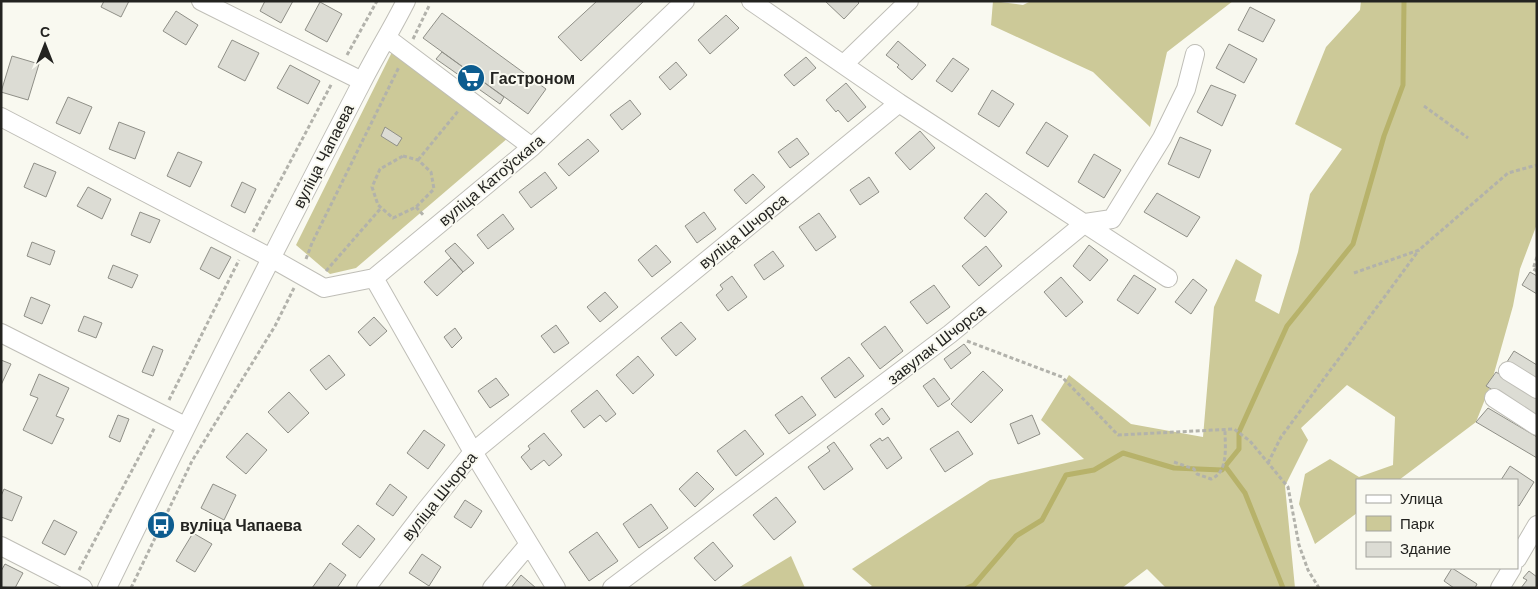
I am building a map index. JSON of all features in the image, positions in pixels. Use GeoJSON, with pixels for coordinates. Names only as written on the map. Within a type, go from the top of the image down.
{"type":"FeatureCollection","features":[{"type":"Feature","properties":{"kind":"street"},"geometry":{"type":"LineString","coordinates":[[201,1],[362,81]]}},
{"type":"Feature","properties":{"kind":"street","name":"вуліца Чапаева"},"geometry":{"type":"LineString","coordinates":[[107,588],[185,426],[362,81],[406,1]]}},
{"type":"Feature","properties":{"kind":"street","name":"вуліца Катоўскага"},"geometry":{"type":"LineString","coordinates":[[271,258],[324,288],[374,278],[532,147],[685,1]]}},
{"type":"Feature","properties":{"kind":"street"},"geometry":{"type":"LineString","coordinates":[[751,1],[899,103],[1168,278]]}},
{"type":"Feature","properties":{"kind":"street"},"geometry":{"type":"LineString","coordinates":[[844,64],[909,1]]}},
{"type":"Feature","properties":{"kind":"street"},"geometry":{"type":"LineString","coordinates":[[387,38],[532,147]]}},
{"type":"Feature","properties":{"kind":"street","name":"завулак Шчорса"},"geometry":{"type":"LineString","coordinates":[[612,588],[950,334],[1085,224],[1112,219],[1162,138],[1186,89],[1195,54]]}},
{"type":"Feature","properties":{"kind":"street","name":"вуліца Шчорса"},"geometry":{"type":"LineString","coordinates":[[366,588],[425,510],[473,452],[899,103]]}},
{"type":"Feature","properties":{"kind":"street"},"geometry":{"type":"LineString","coordinates":[[1,117],[271,258]]}},
{"type":"Feature","properties":{"kind":"street"},"geometry":{"type":"LineString","coordinates":[[374,278],[473,452],[556,588]]}},
{"type":"Feature","properties":{"kind":"street"},"geometry":{"type":"LineString","coordinates":[[1,333],[185,426]]}},
{"type":"Feature","properties":{"kind":"street"},"geometry":{"type":"LineString","coordinates":[[1508,371],[1537,389]]}},
{"type":"Feature","properties":{"kind":"street"},"geometry":{"type":"LineString","coordinates":[[1494,398],[1537,426]]}},
{"type":"Feature","properties":{"kind":"street"},"geometry":{"type":"LineString","coordinates":[[1518,557],[1537,525]]}},
{"type":"Feature","properties":{"kind":"street"},"geometry":{"type":"LineString","coordinates":[[492,588],[529,544]]}},
{"type":"Feature","properties":{"kind":"street"},"geometry":{"type":"LineString","coordinates":[[1,546],[78,585]]}},
{"type":"Feature","properties":{"kind":"street"},"geometry":{"type":"LineString","coordinates":[[1500,588],[1511,569]]}},
{"type":"Feature","properties":{"kind":"path"},"geometry":{"type":"LineString","coordinates":[[78,585],[246,245],[377,1]]}},
{"type":"Feature","properties":{"kind":"path"},"geometry":{"type":"LineString","coordinates":[[308,279],[312,243],[429,6]]}},
{"type":"Feature","properties":{"kind":"path"},"geometry":{"type":"LineString","coordinates":[[418,160],[468,98]]}},
{"type":"Feature","properties":{"kind":"path"},"geometry":{"type":"LineString","coordinates":[[1424,106],[1468,138]]}},
{"type":"Feature","properties":{"kind":"path"},"geometry":{"type":"LineString","coordinates":[[403,156],[418,160],[431,172],[434,189],[416,207],[393,218],[378,205],[372,187],[380,169],[403,156]]}},
{"type":"Feature","properties":{"kind":"path"},"geometry":{"type":"LineString","coordinates":[[1268,464],[1281,437],[1419,250],[1508,173],[1537,165]]}},
{"type":"Feature","properties":{"kind":"path"},"geometry":{"type":"LineString","coordinates":[[131,588],[192,461],[275,326],[308,279],[381,208]]}},
{"type":"Feature","properties":{"kind":"path"},"geometry":{"type":"LineString","coordinates":[[1354,273],[1419,250]]}},
{"type":"Feature","properties":{"kind":"path"},"geometry":{"type":"LineString","coordinates":[[1537,257],[1533,269],[1537,271]]}},
{"type":"Feature","properties":{"kind":"path"},"geometry":{"type":"LineString","coordinates":[[950,334],[1062,377],[1118,435],[1234,429],[1250,441],[1288,487],[1299,545],[1308,570],[1319,588]]}},
{"type":"Feature","properties":{"kind":"path"},"geometry":{"type":"LineString","coordinates":[[1174,462],[1194,469],[1197,474],[1211,479],[1218,476],[1222,470],[1225,430]]}},
{"type":"Feature","properties":{"kind":"green space"},"geometry":{"type":"Polygon","coordinates":[[[993,1],[1023,5],[1031,1],[1233,1],[1167,52],[1150,127],[1093,72],[991,25],[993,1]]]}},
{"type":"Feature","properties":{"kind":"green space"},"geometry":{"type":"Polygon","coordinates":[[[1361,1],[1537,1],[1537,224],[1520,269],[1513,306],[1491,384],[1476,422],[1400,479],[1356,479],[1356,514],[1315,544],[1299,504],[1305,474],[1330,459],[1359,477],[1393,465],[1395,417],[1347,385],[1301,428],[1308,440],[1285,486],[1295,588],[1166,588],[1147,569],[1122,588],[867,588],[872,586],[852,569],[990,480],[1084,459],[1041,420],[1069,375],[1131,424],[1203,437],[1214,307],[1236,259],[1262,275],[1255,301],[1279,314],[1298,252],[1310,194],[1342,149],[1295,124],[1326,47],[1360,10],[1361,1]]]}},
{"type":"Feature","properties":{"kind":"green space"},"geometry":{"type":"Polygon","coordinates":[[[393,50],[515,132],[356,268],[330,274],[296,245],[393,50]]]}},
{"type":"Feature","properties":{"kind":"green space"},"geometry":{"type":"Polygon","coordinates":[[[791,556],[805,588],[738,588],[791,556]]]}},
{"type":"Feature","properties":{"kind":"building"},"geometry":{"type":"Polygon","coordinates":[[[104,1],[129,1],[121,17],[101,7],[104,1]]]}},
{"type":"Feature","properties":{"kind":"building"},"geometry":{"type":"Polygon","coordinates":[[[265,1],[293,1],[281,23],[260,11],[265,1]]]}},
{"type":"Feature","properties":{"kind":"building"},"geometry":{"type":"Polygon","coordinates":[[[597,1],[644,1],[581,61],[558,37],[597,1]]]}},
{"type":"Feature","properties":{"kind":"building"},"geometry":{"type":"Polygon","coordinates":[[[825,1],[857,1],[859,3],[844,19],[825,1]]]}},
{"type":"Feature","properties":{"kind":"building"},"geometry":{"type":"Polygon","coordinates":[[[320,2],[342,14],[327,42],[305,30],[320,2]]]}},
{"type":"Feature","properties":{"kind":"building"},"geometry":{"type":"Polygon","coordinates":[[[1250,7],[1275,20],[1263,42],[1238,30],[1250,7]]]}},
{"type":"Feature","properties":{"kind":"building"},"geometry":{"type":"Polygon","coordinates":[[[176,11],[198,25],[186,45],[163,31],[176,11]]]}},
{"type":"Feature","properties":{"kind":"building"},"geometry":{"type":"Polygon","coordinates":[[[442,13],[546,89],[528,114],[423,38],[442,13]]]}},
{"type":"Feature","properties":{"kind":"building"},"geometry":{"type":"Polygon","coordinates":[[[726,15],[739,28],[710,54],[698,40],[726,15]]]}},
{"type":"Feature","properties":{"kind":"building"},"geometry":{"type":"Polygon","coordinates":[[[232,40],[259,53],[245,81],[218,67],[232,40]]]}},
{"type":"Feature","properties":{"kind":"building"},"geometry":{"type":"Polygon","coordinates":[[[898,41],[926,65],[912,80],[897,67],[899,65],[886,55],[898,41]]]}},
{"type":"Feature","properties":{"kind":"building"},"geometry":{"type":"Polygon","coordinates":[[[1229,44],[1257,59],[1244,83],[1216,68],[1229,44]]]}},
{"type":"Feature","properties":{"kind":"building","name":"Гастроном"},"geometry":{"type":"Polygon","coordinates":[[[442,52],[504,97],[500,104],[436,59],[442,52]]]}},
{"type":"Feature","properties":{"kind":"building"},"geometry":{"type":"Polygon","coordinates":[[[12,56],[39,64],[28,100],[1,92],[12,56]]]}},
{"type":"Feature","properties":{"kind":"building"},"geometry":{"type":"Polygon","coordinates":[[[806,57],[816,68],[794,86],[784,75],[806,57]]]}},
{"type":"Feature","properties":{"kind":"building"},"geometry":{"type":"Polygon","coordinates":[[[953,58],[969,69],[952,92],[936,81],[953,58]]]}},
{"type":"Feature","properties":{"kind":"building"},"geometry":{"type":"Polygon","coordinates":[[[676,62],[687,75],[670,90],[659,77],[676,62]]]}},
{"type":"Feature","properties":{"kind":"building"},"geometry":{"type":"Polygon","coordinates":[[[290,65],[320,81],[308,104],[277,88],[290,65]]]}},
{"type":"Feature","properties":{"kind":"building"},"geometry":{"type":"Polygon","coordinates":[[[846,83],[866,107],[848,122],[826,100],[846,83]]]}},
{"type":"Feature","properties":{"kind":"building"},"geometry":{"type":"Polygon","coordinates":[[[1211,85],[1236,95],[1222,126],[1197,112],[1211,85]]]}},
{"type":"Feature","properties":{"kind":"building"},"geometry":{"type":"Polygon","coordinates":[[[992,90],[1014,104],[999,127],[978,114],[992,90]]]}},
{"type":"Feature","properties":{"kind":"building"},"geometry":{"type":"Polygon","coordinates":[[[68,97],[92,107],[80,134],[56,123],[68,97]]]}},
{"type":"Feature","properties":{"kind":"building"},"geometry":{"type":"Polygon","coordinates":[[[630,100],[641,114],[622,130],[610,115],[630,100]]]}},
{"type":"Feature","properties":{"kind":"building"},"geometry":{"type":"Polygon","coordinates":[[[119,122],[145,132],[135,159],[109,149],[119,122]]]}},
{"type":"Feature","properties":{"kind":"building"},"geometry":{"type":"Polygon","coordinates":[[[1046,122],[1068,136],[1048,167],[1026,153],[1046,122]]]}},
{"type":"Feature","properties":{"kind":"building"},"geometry":{"type":"Polygon","coordinates":[[[385,127],[402,138],[397,146],[381,136],[385,127]]]}},
{"type":"Feature","properties":{"kind":"building"},"geometry":{"type":"Polygon","coordinates":[[[920,131],[935,148],[910,170],[895,153],[920,131]]]}},
{"type":"Feature","properties":{"kind":"building"},"geometry":{"type":"Polygon","coordinates":[[[1180,137],[1211,150],[1199,178],[1168,164],[1180,137]]]}},
{"type":"Feature","properties":{"kind":"building"},"geometry":{"type":"Polygon","coordinates":[[[797,138],[809,154],[790,168],[778,152],[797,138]]]}},
{"type":"Feature","properties":{"kind":"building"},"geometry":{"type":"Polygon","coordinates":[[[588,139],[599,151],[569,176],[558,164],[588,139]]]}},
{"type":"Feature","properties":{"kind":"building"},"geometry":{"type":"Polygon","coordinates":[[[178,152],[202,162],[190,187],[167,176],[178,152]]]}},
{"type":"Feature","properties":{"kind":"building"},"geometry":{"type":"Polygon","coordinates":[[[1094,154],[1121,170],[1104,198],[1078,182],[1094,154]]]}},
{"type":"Feature","properties":{"kind":"building"},"geometry":{"type":"Polygon","coordinates":[[[34,163],[56,172],[46,197],[24,187],[34,163]]]}},
{"type":"Feature","properties":{"kind":"building"},"geometry":{"type":"Polygon","coordinates":[[[545,172],[557,188],[531,208],[519,192],[545,172]]]}},
{"type":"Feature","properties":{"kind":"building"},"geometry":{"type":"Polygon","coordinates":[[[753,174],[765,187],[746,204],[734,190],[753,174]]]}},
{"type":"Feature","properties":{"kind":"building"},"geometry":{"type":"Polygon","coordinates":[[[869,177],[879,192],[860,205],[850,190],[869,177]]]}},
{"type":"Feature","properties":{"kind":"building"},"geometry":{"type":"Polygon","coordinates":[[[242,182],[256,189],[245,213],[231,206],[242,182]]]}},
{"type":"Feature","properties":{"kind":"building"},"geometry":{"type":"Polygon","coordinates":[[[88,187],[111,199],[102,219],[77,206],[88,187]]]}},
{"type":"Feature","properties":{"kind":"building"},"geometry":{"type":"Polygon","coordinates":[[[986,193],[1007,212],[985,237],[964,218],[986,193]]]}},
{"type":"Feature","properties":{"kind":"building"},"geometry":{"type":"Polygon","coordinates":[[[1157,193],[1200,217],[1187,237],[1144,212],[1157,193]]]}},
{"type":"Feature","properties":{"kind":"building"},"geometry":{"type":"Polygon","coordinates":[[[140,212],[160,220],[150,243],[131,235],[140,212]]]}},
{"type":"Feature","properties":{"kind":"building"},"geometry":{"type":"Polygon","coordinates":[[[704,212],[716,229],[697,243],[685,226],[704,212]]]}},
{"type":"Feature","properties":{"kind":"building"},"geometry":{"type":"Polygon","coordinates":[[[819,213],[836,237],[816,251],[799,227],[819,213]]]}},
{"type":"Feature","properties":{"kind":"building"},"geometry":{"type":"Polygon","coordinates":[[[503,214],[514,229],[488,249],[477,235],[503,214]]]}},
{"type":"Feature","properties":{"kind":"building"},"geometry":{"type":"Polygon","coordinates":[[[32,242],[55,251],[50,265],[27,256],[32,242]]]}},
{"type":"Feature","properties":{"kind":"building"},"geometry":{"type":"Polygon","coordinates":[[[455,243],[474,263],[463,272],[445,251],[455,243]]]}},
{"type":"Feature","properties":{"kind":"building"},"geometry":{"type":"Polygon","coordinates":[[[656,245],[671,262],[652,277],[638,260],[656,245]]]}},
{"type":"Feature","properties":{"kind":"building"},"geometry":{"type":"Polygon","coordinates":[[[1089,245],[1108,260],[1090,281],[1073,266],[1089,245]]]}},
{"type":"Feature","properties":{"kind":"building"},"geometry":{"type":"Polygon","coordinates":[[[986,246],[1002,266],[979,286],[962,266],[986,246]]]}},
{"type":"Feature","properties":{"kind":"building"},"geometry":{"type":"Polygon","coordinates":[[[211,247],[231,257],[219,279],[200,269],[211,247]]]}},
{"type":"Feature","properties":{"kind":"building"},"geometry":{"type":"Polygon","coordinates":[[[773,251],[784,266],[764,280],[754,265],[773,251]]]}},
{"type":"Feature","properties":{"kind":"building"},"geometry":{"type":"Polygon","coordinates":[[[451,258],[463,272],[437,296],[424,282],[451,258]]]}},
{"type":"Feature","properties":{"kind":"building"},"geometry":{"type":"Polygon","coordinates":[[[113,265],[138,275],[132,288],[108,278],[113,265]]]}},
{"type":"Feature","properties":{"kind":"building"},"geometry":{"type":"Polygon","coordinates":[[[1530,272],[1537,276],[1537,294],[1522,285],[1530,272]]]}},
{"type":"Feature","properties":{"kind":"building"},"geometry":{"type":"Polygon","coordinates":[[[1134,275],[1156,289],[1138,314],[1117,300],[1134,275]]]}},
{"type":"Feature","properties":{"kind":"building"},"geometry":{"type":"Polygon","coordinates":[[[732,276],[747,297],[728,311],[716,295],[723,289],[720,285],[732,276]]]}},
{"type":"Feature","properties":{"kind":"building"},"geometry":{"type":"Polygon","coordinates":[[[1061,277],[1083,302],[1066,317],[1044,292],[1061,277]]]}},
{"type":"Feature","properties":{"kind":"building"},"geometry":{"type":"Polygon","coordinates":[[[1193,279],[1207,290],[1191,314],[1175,302],[1193,279]]]}},
{"type":"Feature","properties":{"kind":"building"},"geometry":{"type":"Polygon","coordinates":[[[934,285],[950,307],[927,324],[910,302],[934,285]]]}},
{"type":"Feature","properties":{"kind":"building"},"geometry":{"type":"Polygon","coordinates":[[[605,292],[618,307],[600,322],[587,307],[605,292]]]}},
{"type":"Feature","properties":{"kind":"building"},"geometry":{"type":"Polygon","coordinates":[[[31,297],[50,305],[42,324],[24,316],[31,297]]]}},
{"type":"Feature","properties":{"kind":"building"},"geometry":{"type":"Polygon","coordinates":[[[84,316],[102,323],[96,338],[78,331],[84,316]]]}},
{"type":"Feature","properties":{"kind":"building"},"geometry":{"type":"Polygon","coordinates":[[[374,317],[387,331],[370,346],[358,332],[374,317]]]}},
{"type":"Feature","properties":{"kind":"building"},"geometry":{"type":"Polygon","coordinates":[[[681,322],[696,339],[676,356],[661,338],[681,322]]]}},
{"type":"Feature","properties":{"kind":"building"},"geometry":{"type":"Polygon","coordinates":[[[556,325],[569,343],[554,353],[541,336],[556,325]]]}},
{"type":"Feature","properties":{"kind":"building"},"geometry":{"type":"Polygon","coordinates":[[[885,326],[903,351],[880,369],[861,344],[885,326]]]}},
{"type":"Feature","properties":{"kind":"building"},"geometry":{"type":"Polygon","coordinates":[[[455,328],[462,338],[452,348],[444,337],[455,328]]]}},
{"type":"Feature","properties":{"kind":"building"},"geometry":{"type":"Polygon","coordinates":[[[964,344],[971,353],[951,369],[944,359],[964,344]]]}},
{"type":"Feature","properties":{"kind":"building"},"geometry":{"type":"Polygon","coordinates":[[[153,346],[163,350],[153,376],[142,372],[153,346]]]}},
{"type":"Feature","properties":{"kind":"building"},"geometry":{"type":"Polygon","coordinates":[[[1514,351],[1537,365],[1537,382],[1505,365],[1514,351]]]}},
{"type":"Feature","properties":{"kind":"building"},"geometry":{"type":"Polygon","coordinates":[[[329,355],[345,375],[326,390],[310,370],[329,355]]]}},
{"type":"Feature","properties":{"kind":"building"},"geometry":{"type":"Polygon","coordinates":[[[638,356],[654,375],[633,394],[616,375],[638,356]]]}},
{"type":"Feature","properties":{"kind":"building"},"geometry":{"type":"Polygon","coordinates":[[[849,357],[864,376],[835,398],[821,378],[849,357]]]}},
{"type":"Feature","properties":{"kind":"building"},"geometry":{"type":"Polygon","coordinates":[[[1,360],[11,364],[1,385],[1,360]]]}},
{"type":"Feature","properties":{"kind":"building"},"geometry":{"type":"Polygon","coordinates":[[[983,371],[1003,390],[971,423],[951,404],[983,371]]]}},
{"type":"Feature","properties":{"kind":"building"},"geometry":{"type":"Polygon","coordinates":[[[1496,372],[1537,398],[1537,417],[1486,386],[1496,372]]]}},
{"type":"Feature","properties":{"kind":"building"},"geometry":{"type":"Polygon","coordinates":[[[39,374],[69,388],[56,416],[64,419],[52,444],[23,430],[38,398],[30,395],[39,374]]]}},
{"type":"Feature","properties":{"kind":"building"},"geometry":{"type":"Polygon","coordinates":[[[496,378],[509,395],[490,408],[478,391],[496,378]]]}},
{"type":"Feature","properties":{"kind":"building"},"geometry":{"type":"Polygon","coordinates":[[[934,378],[950,399],[938,407],[923,386],[934,378]]]}},
{"type":"Feature","properties":{"kind":"building"},"geometry":{"type":"Polygon","coordinates":[[[597,390],[616,414],[606,422],[600,415],[584,428],[571,411],[597,390]]]}},
{"type":"Feature","properties":{"kind":"building"},"geometry":{"type":"Polygon","coordinates":[[[289,392],[309,413],[288,433],[268,412],[289,392]]]}},
{"type":"Feature","properties":{"kind":"building"},"geometry":{"type":"Polygon","coordinates":[[[802,396],[816,415],[789,434],[775,415],[802,396]]]}},
{"type":"Feature","properties":{"kind":"building"},"geometry":{"type":"Polygon","coordinates":[[[882,408],[890,419],[883,425],[875,414],[882,408]]]}},
{"type":"Feature","properties":{"kind":"building"},"geometry":{"type":"Polygon","coordinates":[[[1488,408],[1537,437],[1537,458],[1476,422],[1488,408]]]}},
{"type":"Feature","properties":{"kind":"building"},"geometry":{"type":"Polygon","coordinates":[[[118,415],[129,419],[120,442],[109,437],[118,415]]]}},
{"type":"Feature","properties":{"kind":"building"},"geometry":{"type":"Polygon","coordinates":[[[1032,415],[1040,434],[1018,444],[1010,424],[1032,415]]]}},
{"type":"Feature","properties":{"kind":"building"},"geometry":{"type":"Polygon","coordinates":[[[424,430],[445,445],[428,469],[407,453],[424,430]]]}},
{"type":"Feature","properties":{"kind":"building"},"geometry":{"type":"Polygon","coordinates":[[[745,430],[764,454],[736,476],[717,451],[745,430]]]}},
{"type":"Feature","properties":{"kind":"building"},"geometry":{"type":"Polygon","coordinates":[[[958,431],[973,454],[945,472],[930,449],[958,431]]]}},
{"type":"Feature","properties":{"kind":"building"},"geometry":{"type":"Polygon","coordinates":[[[247,433],[267,450],[246,474],[226,457],[247,433]]]}},
{"type":"Feature","properties":{"kind":"building"},"geometry":{"type":"Polygon","coordinates":[[[544,433],[562,455],[549,466],[544,460],[531,470],[521,457],[530,449],[528,446],[544,433]]]}},
{"type":"Feature","properties":{"kind":"building"},"geometry":{"type":"Polygon","coordinates":[[[888,437],[902,458],[887,469],[870,445],[880,438],[882,441],[888,437]]]}},
{"type":"Feature","properties":{"kind":"building"},"geometry":{"type":"Polygon","coordinates":[[[834,442],[853,469],[824,490],[808,467],[830,451],[827,447],[834,442]]]}},
{"type":"Feature","properties":{"kind":"building"},"geometry":{"type":"Polygon","coordinates":[[[1510,466],[1534,482],[1519,506],[1518,479],[1502,479],[1510,466]]]}},
{"type":"Feature","properties":{"kind":"building"},"geometry":{"type":"Polygon","coordinates":[[[697,472],[714,489],[695,507],[679,489],[697,472]]]}},
{"type":"Feature","properties":{"kind":"building"},"geometry":{"type":"Polygon","coordinates":[[[213,484],[236,495],[224,520],[201,508],[213,484]]]}},
{"type":"Feature","properties":{"kind":"building"},"geometry":{"type":"Polygon","coordinates":[[[390,484],[407,497],[393,516],[376,504],[390,484]]]}},
{"type":"Feature","properties":{"kind":"building"},"geometry":{"type":"Polygon","coordinates":[[[4,489],[22,497],[12,521],[1,517],[1,496],[4,489]]]}},
{"type":"Feature","properties":{"kind":"building"},"geometry":{"type":"Polygon","coordinates":[[[776,497],[796,522],[774,540],[753,515],[776,497]]]}},
{"type":"Feature","properties":{"kind":"building"},"geometry":{"type":"Polygon","coordinates":[[[465,500],[482,511],[471,528],[454,517],[465,500]]]}},
{"type":"Feature","properties":{"kind":"building"},"geometry":{"type":"Polygon","coordinates":[[[651,504],[668,528],[639,548],[623,524],[651,504]]]}},
{"type":"Feature","properties":{"kind":"building"},"geometry":{"type":"Polygon","coordinates":[[[54,520],[77,532],[65,555],[42,543],[54,520]]]}},
{"type":"Feature","properties":{"kind":"building"},"geometry":{"type":"Polygon","coordinates":[[[358,525],[375,539],[360,558],[342,544],[358,525]]]}},
{"type":"Feature","properties":{"kind":"building"},"geometry":{"type":"Polygon","coordinates":[[[597,532],[618,561],[589,581],[569,552],[597,532]]]}},
{"type":"Feature","properties":{"kind":"building"},"geometry":{"type":"Polygon","coordinates":[[[193,533],[212,544],[195,572],[176,561],[193,533]]]}},
{"type":"Feature","properties":{"kind":"building"},"geometry":{"type":"Polygon","coordinates":[[[713,542],[733,566],[715,581],[694,558],[713,542]]]}},
{"type":"Feature","properties":{"kind":"building"},"geometry":{"type":"Polygon","coordinates":[[[422,554],[441,567],[429,586],[409,573],[422,554]]]}},
{"type":"Feature","properties":{"kind":"building"},"geometry":{"type":"Polygon","coordinates":[[[330,563],[346,575],[337,588],[312,588],[330,563]]]}},
{"type":"Feature","properties":{"kind":"building"},"geometry":{"type":"Polygon","coordinates":[[[5,564],[23,573],[15,588],[1,587],[1,571],[5,564]]]}},
{"type":"Feature","properties":{"kind":"building"},"geometry":{"type":"Polygon","coordinates":[[[1451,569],[1454,569],[1477,584],[1475,588],[1454,588],[1444,581],[1451,569]]]}},
{"type":"Feature","properties":{"kind":"building"},"geometry":{"type":"Polygon","coordinates":[[[1529,571],[1537,577],[1537,588],[1521,588],[1527,580],[1523,578],[1529,571]]]}},
{"type":"Feature","properties":{"kind":"building"},"geometry":{"type":"Polygon","coordinates":[[[521,575],[536,588],[511,588],[521,575]]]}},
{"type":"Feature","properties":{"kind":"waterway"},"geometry":{"type":"LineString","coordinates":[[967,588],[974,585],[1016,536],[1042,520],[1066,475],[1094,470],[1123,453],[1174,468],[1222,470],[1239,449],[1239,432],[1287,326],[1353,244],[1384,136],[1403,85],[1404,1]]}},
{"type":"Feature","properties":{"kind":"waterway"},"geometry":{"type":"LineString","coordinates":[[1225,466],[1245,493],[1283,588]]}},
{"type":"Feature","properties":{"kind":"place","name":"Гастроном"},"geometry":{"type":"Point","coordinates":[471,78]}},
{"type":"Feature","properties":{"kind":"place","name":"вуліца Чапаева"},"geometry":{"type":"Point","coordinates":[161,525]}}]}
